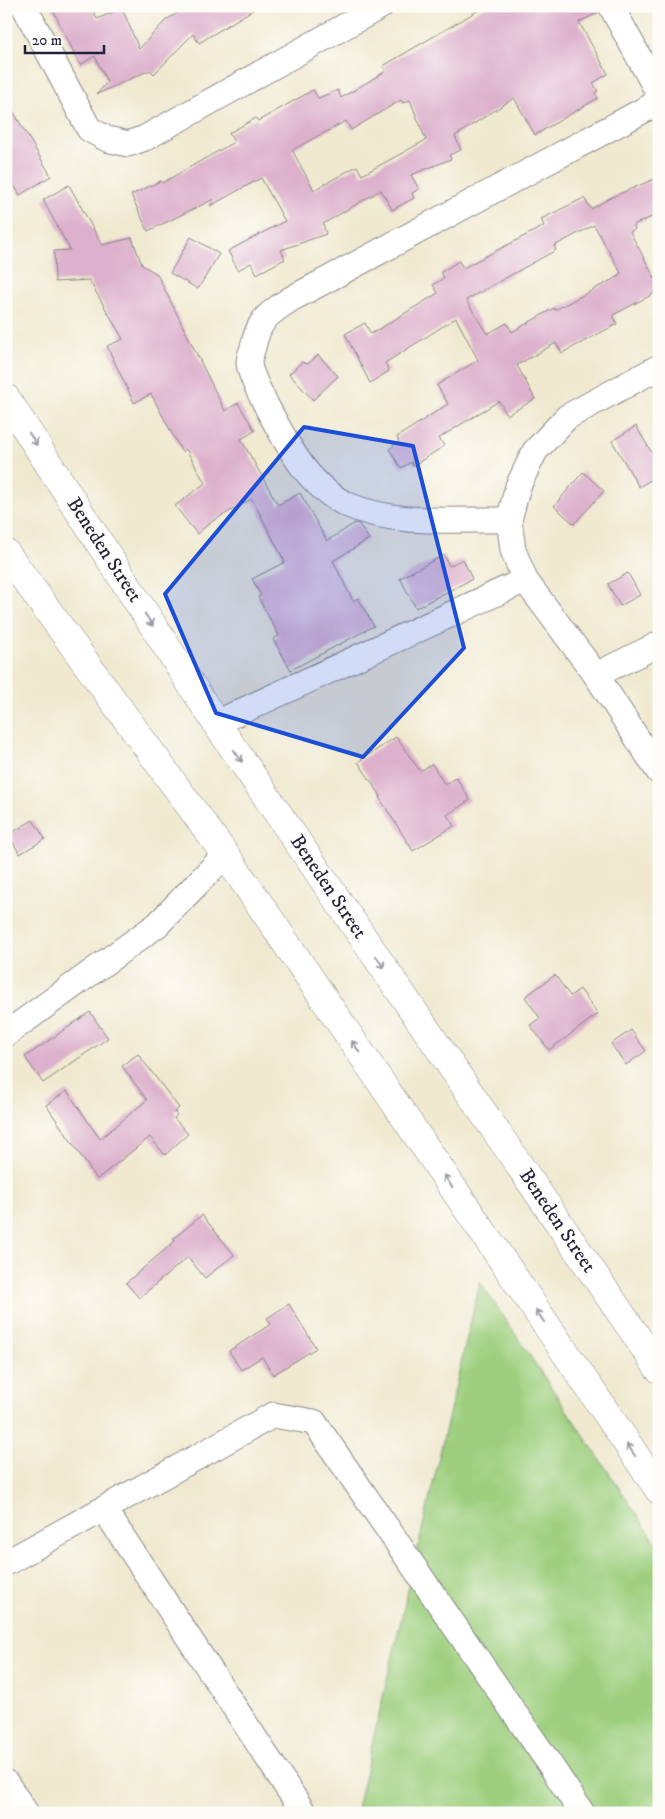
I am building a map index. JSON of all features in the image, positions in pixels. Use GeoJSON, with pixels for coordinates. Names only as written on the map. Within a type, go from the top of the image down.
{"type":"FeatureCollection","features":[{"type":"Feature","properties":{"kind":"main road","name":"Beneden Street"},"geometry":{"type":"LineString","coordinates":[[6,398],[216,723],[659,1369]]}},
{"type":"Feature","properties":{"kind":"main road"},"geometry":{"type":"LineString","coordinates":[[6,553],[225,855],[659,1490]]}},
{"type":"Feature","properties":{"kind":"street"},"geometry":{"type":"LineString","coordinates":[[24,6],[89,129],[107,139],[128,144],[145,138],[381,6]]}},
{"type":"Feature","properties":{"kind":"street"},"geometry":{"type":"LineString","coordinates":[[611,6],[659,94]]}},
{"type":"Feature","properties":{"kind":"street"},"geometry":{"type":"LineString","coordinates":[[509,520],[400,519],[368,512],[347,504],[328,492],[313,479],[294,456],[259,392],[249,362],[256,334],[267,315],[291,299],[659,102]]}},
{"type":"Feature","properties":{"kind":"street"},"geometry":{"type":"LineString","coordinates":[[659,367],[566,417],[535,451],[518,486],[509,520],[513,550],[525,580],[596,675],[659,772]]}},
{"type":"Feature","properties":{"kind":"street"},"geometry":{"type":"LineString","coordinates":[[216,723],[525,580]]}},
{"type":"Feature","properties":{"kind":"street"},"geometry":{"type":"LineString","coordinates":[[596,675],[659,644]]}},
{"type":"Feature","properties":{"kind":"street"},"geometry":{"type":"LineString","coordinates":[[6,1034],[157,924],[225,855]]}},
{"type":"Feature","properties":{"kind":"street"},"geometry":{"type":"LineString","coordinates":[[6,1563],[273,1415],[314,1422],[548,1760],[582,1813]]}},
{"type":"Feature","properties":{"kind":"street"},"geometry":{"type":"LineString","coordinates":[[104,1509],[304,1813]]}},
{"type":"Feature","properties":{"kind":"street"},"geometry":{"type":"LineString","coordinates":[[6,1783],[26,1813]]}},
{"type":"Feature","properties":{"kind":"highlighted area"},"geometry":{"type":"Polygon","coordinates":[[[304,427],[413,446],[464,648],[363,757],[216,713],[165,594],[304,427]]]}},
{"type":"Feature","properties":{"kind":"green space"},"geometry":{"type":"Polygon","coordinates":[[[480,1282],[659,1547],[659,1813],[356,1813],[480,1282]]]}},
{"type":"Feature","properties":{"kind":"building"},"geometry":{"type":"Polygon","coordinates":[[[51,6],[91,6],[97,19],[122,8],[139,49],[166,20],[189,6],[259,6],[199,43],[193,34],[154,74],[150,70],[97,94],[107,82],[95,56],[80,65],[51,6]]]}},
{"type":"Feature","properties":{"kind":"building"},"geometry":{"type":"Polygon","coordinates":[[[486,6],[597,6],[598,13],[579,22],[608,74],[593,83],[598,91],[595,93],[598,98],[535,135],[514,98],[455,136],[461,150],[449,155],[451,159],[411,175],[419,189],[412,193],[414,198],[392,210],[381,190],[323,224],[326,234],[281,250],[285,259],[257,274],[251,263],[238,270],[228,251],[285,221],[261,178],[210,206],[214,199],[148,231],[131,195],[161,181],[162,183],[234,142],[229,133],[256,118],[258,121],[313,90],[318,98],[338,90],[341,98],[386,71],[383,66],[486,6]],[[401,100],[351,130],[346,121],[292,150],[314,190],[357,166],[362,175],[426,140],[410,100],[403,103],[401,100]]]}},
{"type":"Feature","properties":{"kind":"building"},"geometry":{"type":"Polygon","coordinates":[[[6,99],[51,176],[20,195],[6,172],[6,99]]]}},
{"type":"Feature","properties":{"kind":"building"},"geometry":{"type":"Polygon","coordinates":[[[659,177],[659,214],[633,225],[635,229],[630,232],[659,286],[659,291],[613,315],[617,324],[562,353],[556,343],[517,365],[535,399],[507,415],[499,401],[439,438],[444,446],[413,466],[411,462],[401,468],[389,449],[399,442],[397,437],[448,404],[437,385],[478,360],[456,318],[385,363],[389,371],[370,383],[345,334],[365,323],[371,334],[438,293],[433,285],[444,278],[441,272],[459,261],[463,268],[544,226],[541,219],[584,198],[591,209],[612,197],[659,177]],[[594,225],[554,246],[556,250],[466,300],[487,334],[507,323],[512,332],[554,308],[555,310],[619,276],[621,273],[594,225]]]}},
{"type":"Feature","properties":{"kind":"building"},"geometry":{"type":"Polygon","coordinates":[[[69,185],[102,245],[132,238],[142,265],[157,274],[225,411],[238,403],[255,431],[241,439],[278,505],[300,493],[327,541],[355,523],[359,524],[369,539],[333,561],[353,601],[358,598],[374,626],[291,670],[273,639],[279,636],[258,597],[261,595],[252,579],[285,562],[252,499],[211,522],[197,534],[175,506],[205,483],[186,449],[182,452],[151,394],[134,403],[107,346],[123,339],[89,280],[55,282],[54,251],[70,250],[43,200],[69,185]]]}},
{"type":"Feature","properties":{"kind":"building"},"geometry":{"type":"Polygon","coordinates":[[[191,237],[219,254],[198,289],[170,273],[191,237]]]}},
{"type":"Feature","properties":{"kind":"building"},"geometry":{"type":"Polygon","coordinates":[[[318,355],[338,376],[313,400],[289,374],[302,362],[308,364],[318,355]]]}},
{"type":"Feature","properties":{"kind":"building"},"geometry":{"type":"Polygon","coordinates":[[[636,426],[659,465],[659,475],[639,487],[612,441],[636,426]]]}},
{"type":"Feature","properties":{"kind":"building"},"geometry":{"type":"Polygon","coordinates":[[[583,472],[604,491],[574,524],[554,506],[583,472]]]}},
{"type":"Feature","properties":{"kind":"building"},"geometry":{"type":"Polygon","coordinates":[[[444,555],[449,566],[463,559],[472,579],[416,608],[400,578],[444,555]]]}},
{"type":"Feature","properties":{"kind":"building"},"geometry":{"type":"Polygon","coordinates":[[[628,573],[640,595],[620,606],[608,584],[628,573]]]}},
{"type":"Feature","properties":{"kind":"building"},"geometry":{"type":"Polygon","coordinates":[[[396,737],[420,771],[432,764],[445,785],[456,777],[470,800],[447,815],[454,826],[413,851],[379,797],[381,796],[358,762],[396,737]]]}},
{"type":"Feature","properties":{"kind":"building"},"geometry":{"type":"Polygon","coordinates":[[[33,820],[45,839],[20,854],[8,835],[33,820]]]}},
{"type":"Feature","properties":{"kind":"building"},"geometry":{"type":"Polygon","coordinates":[[[555,975],[570,996],[580,989],[598,1014],[549,1050],[530,1025],[540,1018],[525,997],[555,975]]]}},
{"type":"Feature","properties":{"kind":"building"},"geometry":{"type":"Polygon","coordinates":[[[90,1012],[108,1038],[43,1083],[25,1057],[90,1012]]]}},
{"type":"Feature","properties":{"kind":"building"},"geometry":{"type":"Polygon","coordinates":[[[631,1030],[646,1051],[626,1065],[611,1044],[631,1030]]]}},
{"type":"Feature","properties":{"kind":"building"},"geometry":{"type":"Polygon","coordinates":[[[138,1054],[179,1108],[174,1112],[177,1115],[174,1118],[188,1134],[165,1155],[150,1137],[97,1179],[46,1105],[67,1091],[100,1139],[147,1100],[122,1066],[138,1054]]]}},
{"type":"Feature","properties":{"kind":"building"},"geometry":{"type":"Polygon","coordinates":[[[202,1215],[234,1255],[205,1278],[188,1257],[139,1298],[126,1283],[202,1215]]]}},
{"type":"Feature","properties":{"kind":"building"},"geometry":{"type":"Polygon","coordinates":[[[289,1304],[316,1348],[273,1375],[262,1357],[241,1370],[229,1351],[271,1324],[267,1318],[289,1304]]]}}]}
